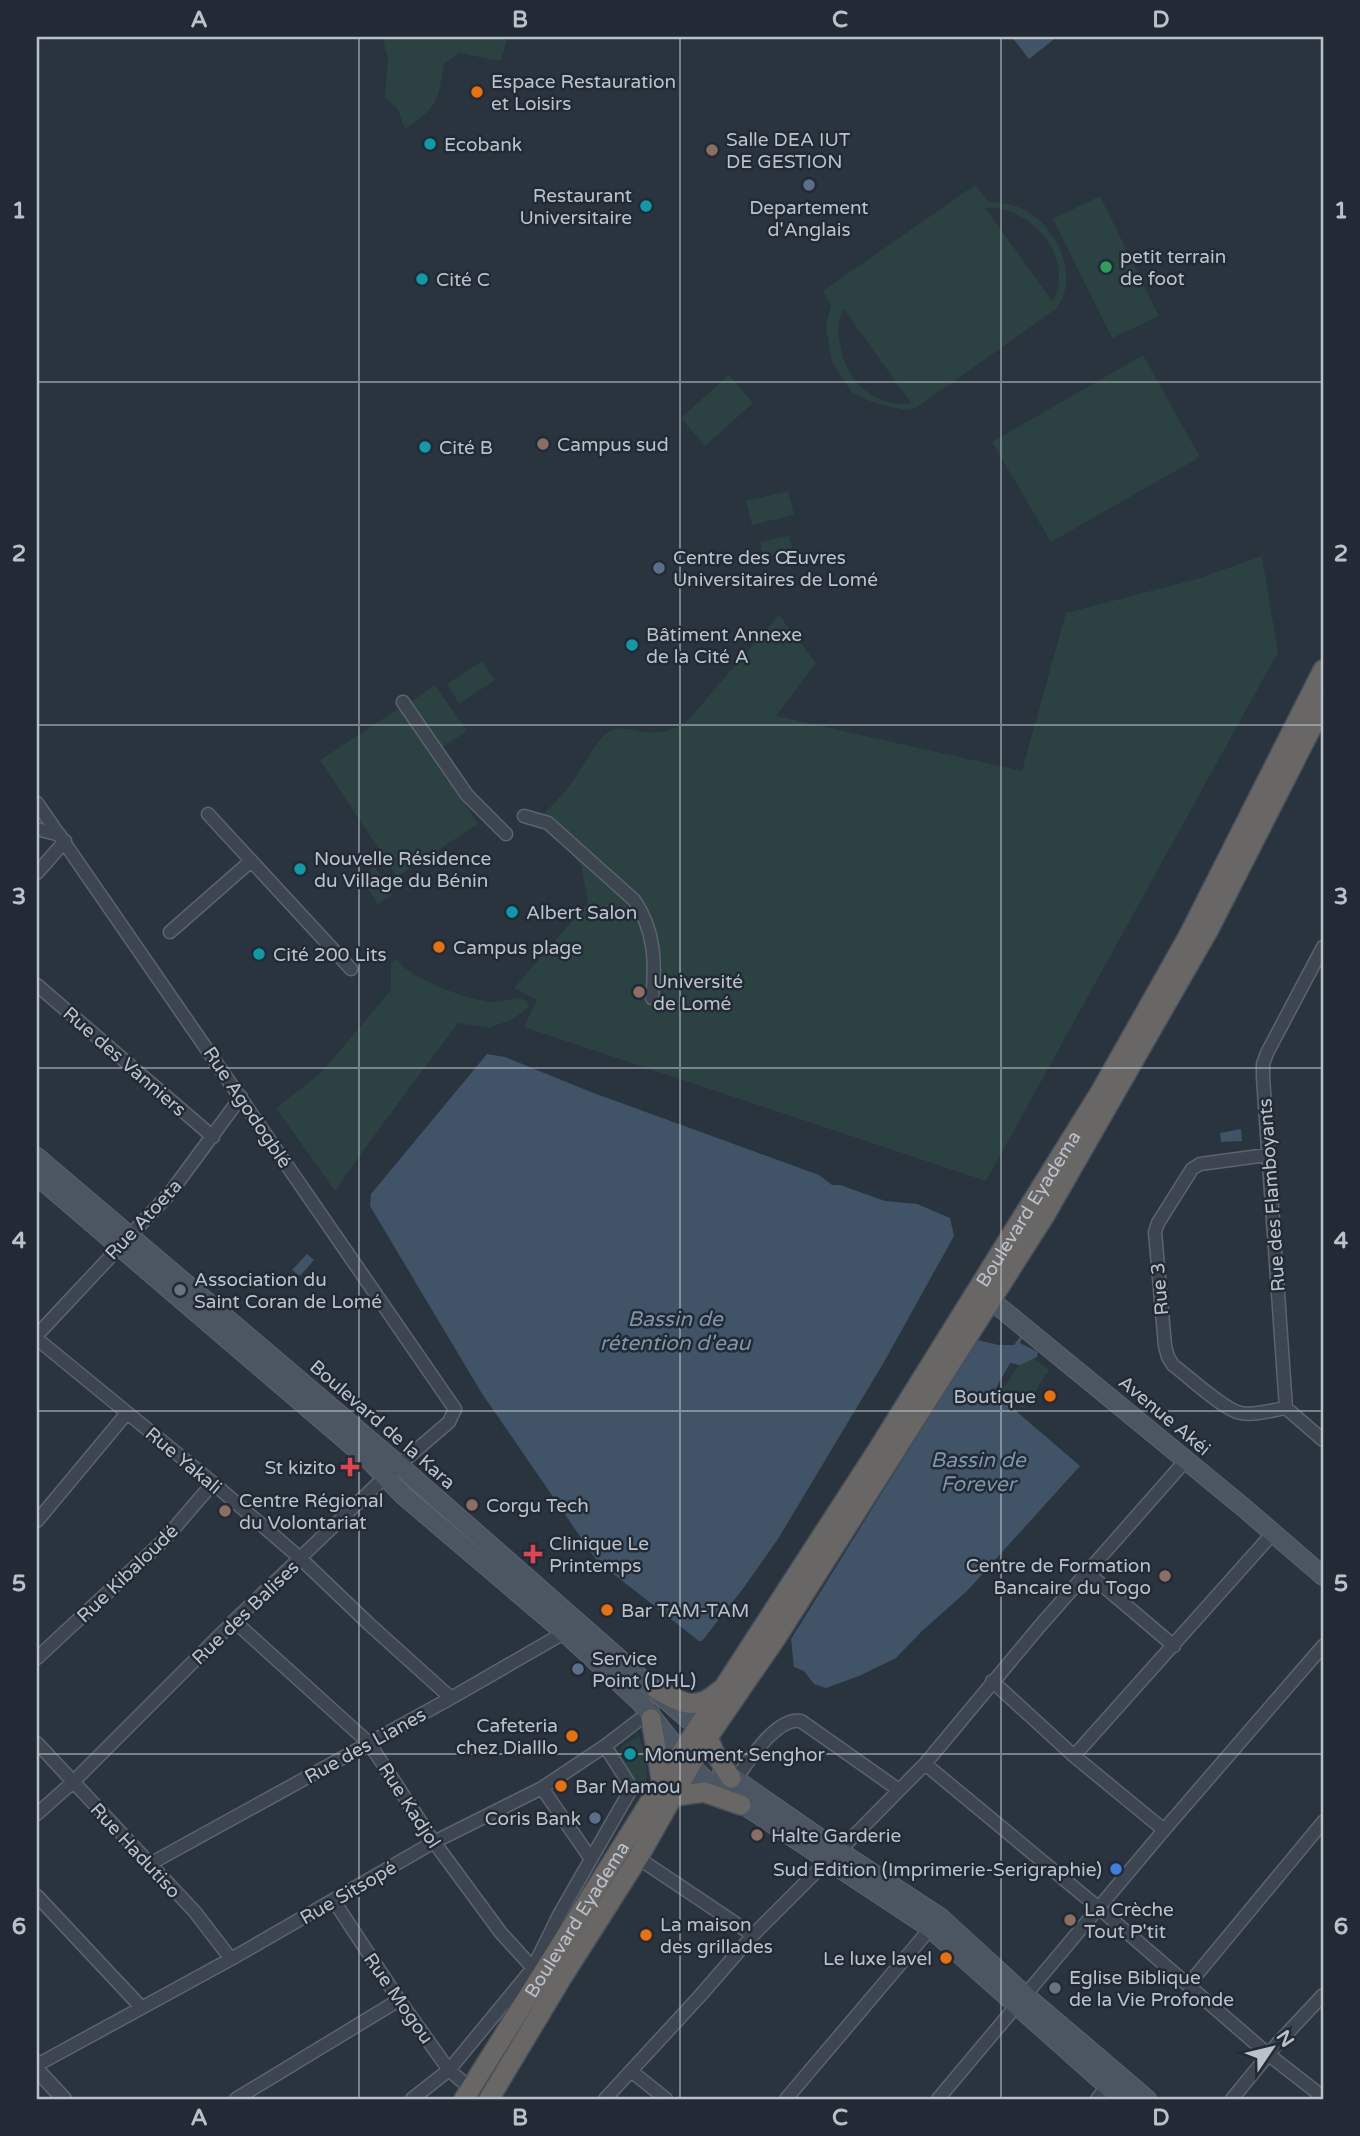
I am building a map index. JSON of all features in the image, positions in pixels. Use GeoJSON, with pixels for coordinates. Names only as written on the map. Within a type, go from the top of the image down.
{"type":"FeatureCollection","features":[{"type":"Feature","properties":{"kind":"highway","name":"Boulevard Eyadema"},"geometry":{"type":"LineString","coordinates":[[467,2094],[538,1970],[668,1790],[696,1744],[723,1688],[877,1451],[985,1295],[1036,1198],[1134,1035],[1188,937],[1323,670]]}},
{"type":"Feature","properties":{"kind":"highway"},"geometry":{"type":"LineString","coordinates":[[668,1790],[734,1790],[714,1752],[696,1744],[776,1638],[985,1295],[1045,1216],[1209,929],[1323,705]]}},
{"type":"Feature","properties":{"kind":"highway"},"geometry":{"type":"LineString","coordinates":[[656,1689],[692,1705],[710,1700],[723,1688]]}},
{"type":"Feature","properties":{"kind":"highway"},"geometry":{"type":"LineString","coordinates":[[489,2099],[638,1858],[668,1790],[648,1712]]}},
{"type":"Feature","properties":{"kind":"main road","name":"Boulevard de la Kara"},"geometry":{"type":"LineString","coordinates":[[37,1157],[123,1241]]}},
{"type":"Feature","properties":{"kind":"main road","name":"Boulevard de la Kara"},"geometry":{"type":"LineString","coordinates":[[37,1176],[123,1241],[392,1471],[404,1496],[656,1689],[696,1744]]}},
{"type":"Feature","properties":{"kind":"main road","name":"Avenue Akéi"},"geometry":{"type":"LineString","coordinates":[[985,1295],[1323,1576]]}},
{"type":"Feature","properties":{"kind":"main road","name":"Boulevard de la Kara"},"geometry":{"type":"LineString","coordinates":[[572,1627],[648,1712],[696,1744]]}},
{"type":"Feature","properties":{"kind":"main road","name":"Boulevard de la Kara"},"geometry":{"type":"LineString","coordinates":[[648,1712],[696,1744]]}},
{"type":"Feature","properties":{"kind":"main road"},"geometry":{"type":"LineString","coordinates":[[696,1744],[734,1790],[935,1923],[1021,2002],[1147,2099]]}},
{"type":"Feature","properties":{"kind":"main road"},"geometry":{"type":"LineString","coordinates":[[734,1790],[833,1856]]}},
{"type":"Feature","properties":{"kind":"main road"},"geometry":{"type":"LineString","coordinates":[[1021,2002],[1102,2093],[1122,2099]]}},
{"type":"Feature","properties":{"kind":"street"},"geometry":{"type":"LineString","coordinates":[[403,702],[467,794],[506,834]]}},
{"type":"Feature","properties":{"kind":"street","name":"Rue Agodogblé"},"geometry":{"type":"LineString","coordinates":[[37,803],[453,1405],[455,1413]]}},
{"type":"Feature","properties":{"kind":"street"},"geometry":{"type":"LineString","coordinates":[[208,814],[351,969]]}},
{"type":"Feature","properties":{"kind":"street"},"geometry":{"type":"LineString","coordinates":[[524,816],[548,823],[562,834],[634,900],[644,914],[653,948],[652,998]]}},
{"type":"Feature","properties":{"kind":"street"},"geometry":{"type":"LineString","coordinates":[[37,830],[62,838],[37,873]]}},
{"type":"Feature","properties":{"kind":"street"},"geometry":{"type":"LineString","coordinates":[[170,932],[251,861]]}},
{"type":"Feature","properties":{"kind":"street","name":"Rue des Flamboyants"},"geometry":{"type":"LineString","coordinates":[[1286,1408],[1263,1064],[1323,947]]}},
{"type":"Feature","properties":{"kind":"street","name":"Rue des Vanniers"},"geometry":{"type":"LineString","coordinates":[[37,985],[213,1137]]}},
{"type":"Feature","properties":{"kind":"street","name":"Rue Atoeta"},"geometry":{"type":"LineString","coordinates":[[37,1337],[123,1241],[170,1194],[241,1097]]}},
{"type":"Feature","properties":{"kind":"street","name":"Rue 3"},"geometry":{"type":"LineString","coordinates":[[1267,1155],[1200,1164],[1192,1169],[1158,1223],[1155,1241],[1165,1346],[1173,1365],[1230,1409],[1241,1413],[1286,1408]]}},
{"type":"Feature","properties":{"kind":"street","name":"Rue Yakali"},"geometry":{"type":"LineString","coordinates":[[37,1337],[300,1558],[451,1698]]}},
{"type":"Feature","properties":{"kind":"street"},"geometry":{"type":"LineString","coordinates":[[1286,1408],[1323,1440]]}},
{"type":"Feature","properties":{"kind":"street"},"geometry":{"type":"LineString","coordinates":[[37,1521],[127,1413]]}},
{"type":"Feature","properties":{"kind":"street","name":"Rue des Balises"},"geometry":{"type":"LineString","coordinates":[[37,1814],[73,1782],[234,1621],[392,1471],[449,1422],[455,1413]]}},
{"type":"Feature","properties":{"kind":"street"},"geometry":{"type":"LineString","coordinates":[[605,2099],[753,1935],[925,1764],[992,1681],[1186,1461]]}},
{"type":"Feature","properties":{"kind":"street","name":"Rue Kibaloudé"},"geometry":{"type":"LineString","coordinates":[[37,1658],[164,1540],[213,1483]]}},
{"type":"Feature","properties":{"kind":"street"},"geometry":{"type":"LineString","coordinates":[[1074,1756],[1273,1533]]}},
{"type":"Feature","properties":{"kind":"street"},"geometry":{"type":"LineString","coordinates":[[1088,1573],[1174,1646]]}},
{"type":"Feature","properties":{"kind":"street","name":"Rue Kadjol"},"geometry":{"type":"LineString","coordinates":[[234,1621],[369,1743],[434,1842],[501,1933],[538,1970]]}},
{"type":"Feature","properties":{"kind":"street","name":"Rue des Lianes"},"geometry":{"type":"LineString","coordinates":[[148,1865],[451,1698],[572,1627]]}},
{"type":"Feature","properties":{"kind":"street"},"geometry":{"type":"LineString","coordinates":[[938,2099],[1323,1646]]}},
{"type":"Feature","properties":{"kind":"street"},"geometry":{"type":"LineString","coordinates":[[992,1681],[1074,1756],[1164,1830]]}},
{"type":"Feature","properties":{"kind":"street","name":"Rue Sitsopé"},"geometry":{"type":"LineString","coordinates":[[37,2065],[231,1959],[434,1842],[542,1788],[605,1746],[648,1712]]}},
{"type":"Feature","properties":{"kind":"street"},"geometry":{"type":"LineString","coordinates":[[734,1790],[764,1742],[782,1724],[792,1719],[801,1721],[899,1790]]}},
{"type":"Feature","properties":{"kind":"street","name":"Rue Hadutiso"},"geometry":{"type":"LineString","coordinates":[[37,1743],[148,1865],[195,1912],[231,1959]]}},
{"type":"Feature","properties":{"kind":"street"},"geometry":{"type":"LineString","coordinates":[[412,2099],[449,2070],[538,1970],[591,1859],[631,1791],[605,1746]]}},
{"type":"Feature","properties":{"kind":"street"},"geometry":{"type":"LineString","coordinates":[[925,1764],[1100,1909],[1269,2055],[1323,2097]]}},
{"type":"Feature","properties":{"kind":"street"},"geometry":{"type":"LineString","coordinates":[[542,1788],[591,1859]]}},
{"type":"Feature","properties":{"kind":"street"},"geometry":{"type":"LineString","coordinates":[[1188,1985],[1322,1826]]}},
{"type":"Feature","properties":{"kind":"street"},"geometry":{"type":"LineString","coordinates":[[638,1858],[753,1935]]}},
{"type":"Feature","properties":{"kind":"street"},"geometry":{"type":"LineString","coordinates":[[37,1896],[141,2007]]}},
{"type":"Feature","properties":{"kind":"street","name":"Rue Mogou"},"geometry":{"type":"LineString","coordinates":[[334,1900],[399,2000],[467,2094]]}},
{"type":"Feature","properties":{"kind":"street"},"geometry":{"type":"LineString","coordinates":[[786,2099],[935,1923]]}},
{"type":"Feature","properties":{"kind":"street"},"geometry":{"type":"LineString","coordinates":[[1231,2099],[1323,1995]]}},
{"type":"Feature","properties":{"kind":"street"},"geometry":{"type":"LineString","coordinates":[[236,2099],[399,2000]]}},
{"type":"Feature","properties":{"kind":"street"},"geometry":{"type":"LineString","coordinates":[[37,2070],[64,2099]]}},
{"type":"Feature","properties":{"kind":"street"},"geometry":{"type":"LineString","coordinates":[[631,2071],[666,2099]]}},
{"type":"Feature","properties":{"kind":"green space"},"geometry":{"type":"Polygon","coordinates":[[[382,37],[508,37],[501,60],[459,53],[444,64],[434,103],[424,115],[405,129],[397,108],[385,98],[388,57],[382,37]]]}},
{"type":"Feature","properties":{"kind":"green space"},"geometry":{"type":"Polygon","coordinates":[[[975,185],[988,201],[1025,210],[1047,228],[1062,253],[1066,281],[1064,295],[1057,308],[916,408],[908,410],[872,402],[852,393],[832,362],[826,327],[831,305],[823,291],[975,185]],[[985,208],[1053,302],[1059,276],[1057,262],[1045,237],[1036,227],[1012,212],[985,208]],[[844,309],[839,321],[839,339],[843,357],[855,380],[863,389],[884,401],[911,404],[911,403],[844,309]]]}},
{"type":"Feature","properties":{"kind":"green space","name":"petit terrain de foot"},"geometry":{"type":"Polygon","coordinates":[[[1100,196],[1159,316],[1112,338],[1053,219],[1100,196]]]}},
{"type":"Feature","properties":{"kind":"green space"},"geometry":{"type":"Polygon","coordinates":[[[1143,355],[1200,457],[1051,542],[992,442],[1143,355]]]}},
{"type":"Feature","properties":{"kind":"green space"},"geometry":{"type":"Polygon","coordinates":[[[729,375],[753,403],[705,446],[681,418],[729,375]]]}},
{"type":"Feature","properties":{"kind":"green space"},"geometry":{"type":"Polygon","coordinates":[[[788,491],[794,515],[752,525],[746,501],[788,491]]]}},
{"type":"Feature","properties":{"kind":"green space"},"geometry":{"type":"Polygon","coordinates":[[[789,536],[793,551],[763,557],[760,542],[789,536]]]}},
{"type":"Feature","properties":{"kind":"green space"},"geometry":{"type":"Polygon","coordinates":[[[1262,556],[1278,652],[986,1181],[524,1027],[537,1000],[514,988],[588,903],[581,865],[540,818],[569,786],[606,733],[620,728],[663,732],[682,724],[779,615],[816,663],[776,716],[1022,771],[1066,613],[1197,579],[1262,556]]]}},
{"type":"Feature","properties":{"kind":"green space"},"geometry":{"type":"Polygon","coordinates":[[[482,661],[495,680],[459,704],[447,684],[482,661]]]}},
{"type":"Feature","properties":{"kind":"green space"},"geometry":{"type":"Polygon","coordinates":[[[435,685],[467,731],[441,748],[409,703],[435,685]]]}},
{"type":"Feature","properties":{"kind":"green space"},"geometry":{"type":"Polygon","coordinates":[[[401,707],[478,824],[397,877],[320,760],[401,707]]]}},
{"type":"Feature","properties":{"kind":"green space"},"geometry":{"type":"Polygon","coordinates":[[[375,867],[393,894],[378,904],[360,877],[375,867]]]}},
{"type":"Feature","properties":{"kind":"green space"},"geometry":{"type":"Polygon","coordinates":[[[396,959],[426,981],[453,992],[490,1002],[521,998],[527,1001],[529,1007],[513,1019],[489,1028],[458,1023],[335,1191],[276,1108],[322,1072],[391,990],[391,963],[396,959]]]}},
{"type":"Feature","properties":{"kind":"green space"},"geometry":{"type":"Polygon","coordinates":[[[1026,1353],[1049,1370],[1024,1409],[1001,1392],[1026,1353]]]}},
{"type":"Feature","properties":{"kind":"green space"},"geometry":{"type":"Polygon","coordinates":[[[639,1736],[647,1770],[643,1788],[638,1786],[621,1758],[622,1746],[639,1736]]]}},
{"type":"Feature","properties":{"kind":"water"},"geometry":{"type":"Polygon","coordinates":[[[1012,37],[1057,37],[1029,59],[1012,37]]]}},
{"type":"Feature","properties":{"kind":"water","name":"Bassin de rétention d'eau"},"geometry":{"type":"Polygon","coordinates":[[[487,1054],[505,1057],[591,1092],[819,1175],[832,1185],[840,1185],[885,1201],[917,1204],[950,1218],[954,1236],[884,1362],[778,1539],[702,1641],[597,1561],[481,1392],[370,1206],[371,1194],[487,1054]]]}},
{"type":"Feature","properties":{"kind":"water"},"geometry":{"type":"Polygon","coordinates":[[[1241,1129],[1242,1141],[1221,1142],[1220,1133],[1241,1129]]]}},
{"type":"Feature","properties":{"kind":"water"},"geometry":{"type":"Polygon","coordinates":[[[307,1254],[314,1260],[300,1276],[292,1270],[307,1254]]]}},
{"type":"Feature","properties":{"kind":"water","name":"Bassin de Forever"},"geometry":{"type":"Polygon","coordinates":[[[1022,1338],[1020,1343],[1038,1352],[1037,1357],[1020,1365],[1010,1363],[994,1392],[1080,1466],[967,1591],[896,1658],[826,1688],[814,1684],[804,1671],[794,1667],[791,1639],[977,1340],[1014,1345],[1022,1338]]]}},
{"type":"Feature","properties":{"kind":"place","name":"Espace Restauration et Loisirs"},"geometry":{"type":"Point","coordinates":[477,92]}},
{"type":"Feature","properties":{"kind":"place","name":"Ecobank"},"geometry":{"type":"Point","coordinates":[430,144]}},
{"type":"Feature","properties":{"kind":"place","name":"Salle DEA IUT DE GESTION"},"geometry":{"type":"Point","coordinates":[712,150]}},
{"type":"Feature","properties":{"kind":"place","name":"Departement d'Anglais"},"geometry":{"type":"Point","coordinates":[809,185]}},
{"type":"Feature","properties":{"kind":"place","name":"Restaurant Universitaire"},"geometry":{"type":"Point","coordinates":[646,206]}},
{"type":"Feature","properties":{"kind":"place","name":"petit terrain de foot"},"geometry":{"type":"Point","coordinates":[1106,267]}},
{"type":"Feature","properties":{"kind":"place","name":"Cité C"},"geometry":{"type":"Point","coordinates":[422,279]}},
{"type":"Feature","properties":{"kind":"place","name":"Campus sud"},"geometry":{"type":"Point","coordinates":[543,444]}},
{"type":"Feature","properties":{"kind":"place","name":"Cité B"},"geometry":{"type":"Point","coordinates":[425,447]}},
{"type":"Feature","properties":{"kind":"place","name":"Centre des Œuvres Universitaires de Lomé"},"geometry":{"type":"Point","coordinates":[659,568]}},
{"type":"Feature","properties":{"kind":"place","name":"Bâtiment Annexe de la Cité A"},"geometry":{"type":"Point","coordinates":[632,645]}},
{"type":"Feature","properties":{"kind":"place","name":"Nouvelle Résidence du Village du Bénin"},"geometry":{"type":"Point","coordinates":[300,869]}},
{"type":"Feature","properties":{"kind":"place","name":"Albert Salon"},"geometry":{"type":"Point","coordinates":[512,912]}},
{"type":"Feature","properties":{"kind":"place","name":"Campus plage"},"geometry":{"type":"Point","coordinates":[439,947]}},
{"type":"Feature","properties":{"kind":"place","name":"Cité 200 Lits"},"geometry":{"type":"Point","coordinates":[259,954]}},
{"type":"Feature","properties":{"kind":"place","name":"Université de Lomé"},"geometry":{"type":"Point","coordinates":[639,992]}},
{"type":"Feature","properties":{"kind":"place","name":"Association du Saint Coran de Lomé"},"geometry":{"type":"Point","coordinates":[180,1290]}},
{"type":"Feature","properties":{"kind":"place","name":"Boutique"},"geometry":{"type":"Point","coordinates":[1050,1396]}},
{"type":"Feature","properties":{"kind":"place","name":"St kizito"},"geometry":{"type":"Point","coordinates":[350,1467]}},
{"type":"Feature","properties":{"kind":"place","name":"Corgu Tech"},"geometry":{"type":"Point","coordinates":[472,1505]}},
{"type":"Feature","properties":{"kind":"place","name":"Centre Régional du Volontariat"},"geometry":{"type":"Point","coordinates":[225,1511]}},
{"type":"Feature","properties":{"kind":"place","name":"Clinique Le Printemps"},"geometry":{"type":"Point","coordinates":[533,1554]}},
{"type":"Feature","properties":{"kind":"place","name":"Centre de Formation Bancaire du Togo"},"geometry":{"type":"Point","coordinates":[1165,1576]}},
{"type":"Feature","properties":{"kind":"place","name":"Bar TAM-TAM"},"geometry":{"type":"Point","coordinates":[607,1610]}},
{"type":"Feature","properties":{"kind":"place","name":"Service Point (DHL)"},"geometry":{"type":"Point","coordinates":[578,1669]}},
{"type":"Feature","properties":{"kind":"place","name":"Cafeteria chez Dialllo"},"geometry":{"type":"Point","coordinates":[572,1736]}},
{"type":"Feature","properties":{"kind":"place","name":"Monument Senghor"},"geometry":{"type":"Point","coordinates":[630,1754]}},
{"type":"Feature","properties":{"kind":"place","name":"Bar Mamou"},"geometry":{"type":"Point","coordinates":[561,1786]}},
{"type":"Feature","properties":{"kind":"place","name":"Coris Bank"},"geometry":{"type":"Point","coordinates":[595,1818]}},
{"type":"Feature","properties":{"kind":"place","name":"Halte Garderie"},"geometry":{"type":"Point","coordinates":[757,1835]}},
{"type":"Feature","properties":{"kind":"place","name":"Sud Edition (Imprimerie-Serigraphie)"},"geometry":{"type":"Point","coordinates":[1116,1869]}},
{"type":"Feature","properties":{"kind":"place","name":"La Crèche Tout P'tit"},"geometry":{"type":"Point","coordinates":[1070,1920]}},
{"type":"Feature","properties":{"kind":"place","name":"La maison des grillades"},"geometry":{"type":"Point","coordinates":[646,1935]}},
{"type":"Feature","properties":{"kind":"place","name":"Le luxe lavel"},"geometry":{"type":"Point","coordinates":[946,1958]}},
{"type":"Feature","properties":{"kind":"place","name":"Eglise Biblique de la Vie Profonde"},"geometry":{"type":"Point","coordinates":[1055,1988]}}]}
